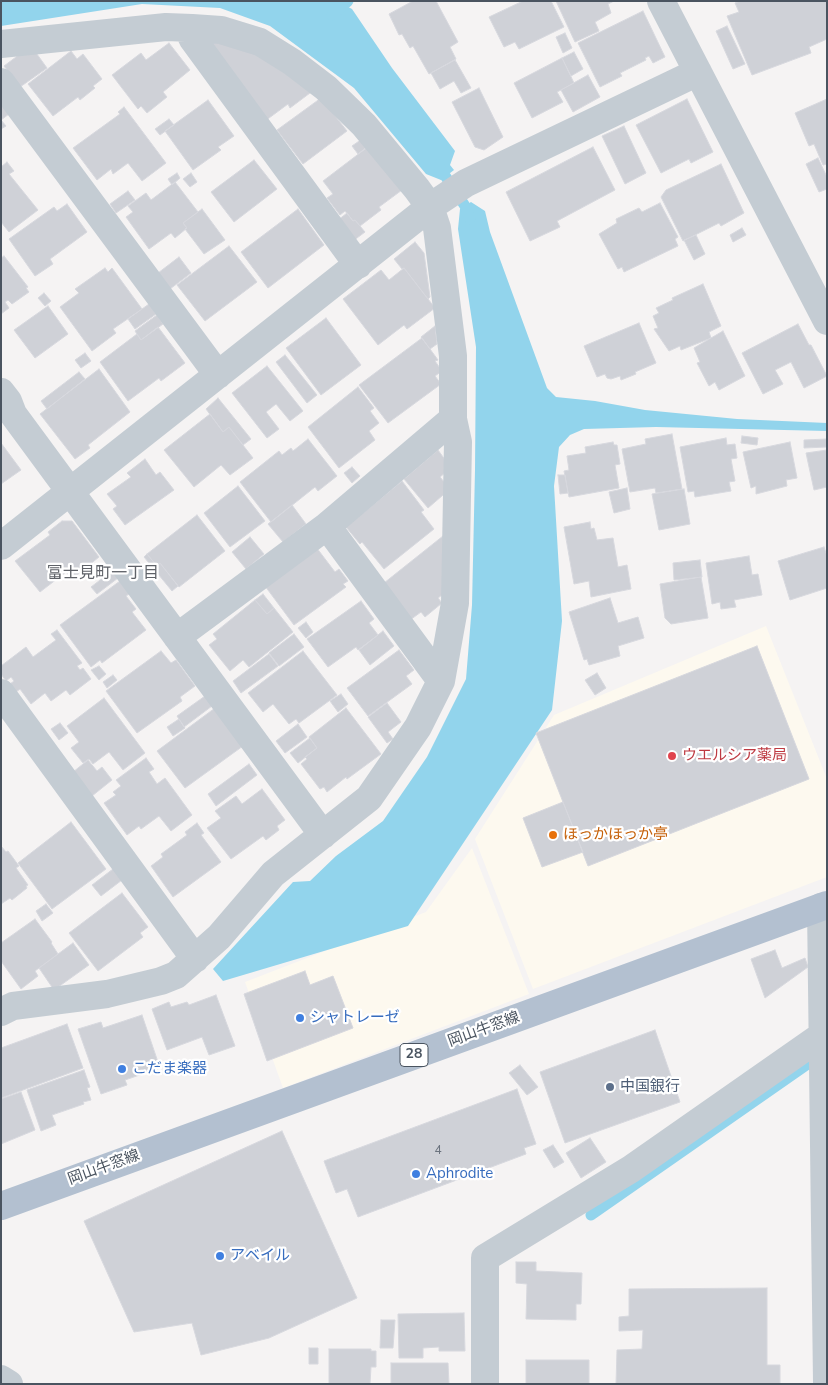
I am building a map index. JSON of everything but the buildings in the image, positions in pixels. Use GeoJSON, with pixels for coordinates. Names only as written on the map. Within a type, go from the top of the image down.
{"type":"FeatureCollection","features":[{"type":"Feature","properties":{"kind":"main road","name":"岡山牛窓線"},"geometry":{"type":"LineString","coordinates":[[1,1206],[824,906]]}},
{"type":"Feature","properties":{"kind":"street"},"geometry":{"type":"LineString","coordinates":[[662,1],[827,321]]}},
{"type":"Feature","properties":{"kind":"street"},"geometry":{"type":"LineString","coordinates":[[1,44],[166,27],[221,30],[260,42],[292,62],[326,88],[364,125],[417,189],[436,203]]}},
{"type":"Feature","properties":{"kind":"street"},"geometry":{"type":"LineString","coordinates":[[192,28],[192,38],[358,265]]}},
{"type":"Feature","properties":{"kind":"street"},"geometry":{"type":"LineString","coordinates":[[1,546],[436,203],[466,183],[698,72]]}},
{"type":"Feature","properties":{"kind":"street"},"geometry":{"type":"LineString","coordinates":[[1,82],[218,375]]}},
{"type":"Feature","properties":{"kind":"street"},"geometry":{"type":"LineString","coordinates":[[5,1003],[107,994],[161,981],[176,975],[219,937],[273,874],[369,798],[418,727],[441,681],[455,603],[458,442],[453,419],[453,356],[437,228],[436,203]]}},
{"type":"Feature","properties":{"kind":"street"},"geometry":{"type":"LineString","coordinates":[[1,392],[8,401],[13,414],[323,835]]}},
{"type":"Feature","properties":{"kind":"street"},"geometry":{"type":"LineString","coordinates":[[177,637],[327,526],[453,419]]}},
{"type":"Feature","properties":{"kind":"street"},"geometry":{"type":"LineString","coordinates":[[327,526],[441,681]]}},
{"type":"Feature","properties":{"kind":"street"},"geometry":{"type":"LineString","coordinates":[[1,692],[195,958]]}},
{"type":"Feature","properties":{"kind":"street"},"geometry":{"type":"LineString","coordinates":[[824,906],[827,1382]]}},
{"type":"Feature","properties":{"kind":"street"},"geometry":{"type":"LineString","coordinates":[[485,1384],[485,1258],[631,1169],[824,1034]]}},
{"type":"Feature","properties":{"kind":"street"},"geometry":{"type":"LineString","coordinates":[[1,1378],[9,1384]]}},
{"type":"Feature","properties":{"kind":"shaded area"},"geometry":{"type":"Polygon","coordinates":[[[766,626],[827,779],[827,877],[533,989],[475,839],[554,715],[766,626]]]}},
{"type":"Feature","properties":{"kind":"shaded area"},"geometry":{"type":"Polygon","coordinates":[[[472,848],[529,994],[283,1088],[245,982],[426,912],[472,848]]]}},
{"type":"Feature","properties":{"kind":"water"},"geometry":{"type":"Polygon","coordinates":[[[1,1],[337,1],[352,9],[392,68],[455,151],[450,165],[454,170],[441,180],[426,174],[354,88],[270,26],[220,8],[142,4],[1,26],[1,1]]]}},
{"type":"Feature","properties":{"kind":"water"},"geometry":{"type":"Polygon","coordinates":[[[471,202],[485,211],[490,232],[547,388],[556,397],[595,401],[645,410],[737,419],[827,423],[827,431],[656,427],[584,429],[570,435],[559,447],[554,486],[562,621],[552,710],[408,926],[223,981],[213,969],[293,882],[310,881],[336,856],[383,821],[427,757],[466,679],[472,605],[476,347],[458,229],[460,209],[471,202]]]}},
{"type":"Feature","properties":{"kind":"waterway"},"geometry":{"type":"LineString","coordinates":[[332,15],[348,1]]}},
{"type":"Feature","properties":{"kind":"waterway"},"geometry":{"type":"LineString","coordinates":[[438,165],[465,206],[470,219]]}},
{"type":"Feature","properties":{"kind":"waterway"},"geometry":{"type":"LineString","coordinates":[[591,1215],[812,1061]]}},
{"type":"Feature","properties":{"kind":"place","name":"ウエルシア薬局"},"geometry":{"type":"Point","coordinates":[672,756]}},
{"type":"Feature","properties":{"kind":"place","name":"ほっかほっか亭"},"geometry":{"type":"Point","coordinates":[553,835]}},
{"type":"Feature","properties":{"kind":"place","name":"シャトレーゼ"},"geometry":{"type":"Point","coordinates":[300,1018]}},
{"type":"Feature","properties":{"kind":"place","name":"こだま楽器"},"geometry":{"type":"Point","coordinates":[122,1069]}},
{"type":"Feature","properties":{"kind":"place","name":"中国銀行"},"geometry":{"type":"Point","coordinates":[610,1087]}},
{"type":"Feature","properties":{"kind":"place","name":"Aphrodite"},"geometry":{"type":"Point","coordinates":[416,1174]}},
{"type":"Feature","properties":{"kind":"place","name":"アベイル"},"geometry":{"type":"Point","coordinates":[220,1256]}},
{"type":"Feature","properties":{"kind":"district","name":"富士見町一丁目"},"geometry":{"type":"Point","coordinates":[103,574]}}]}
